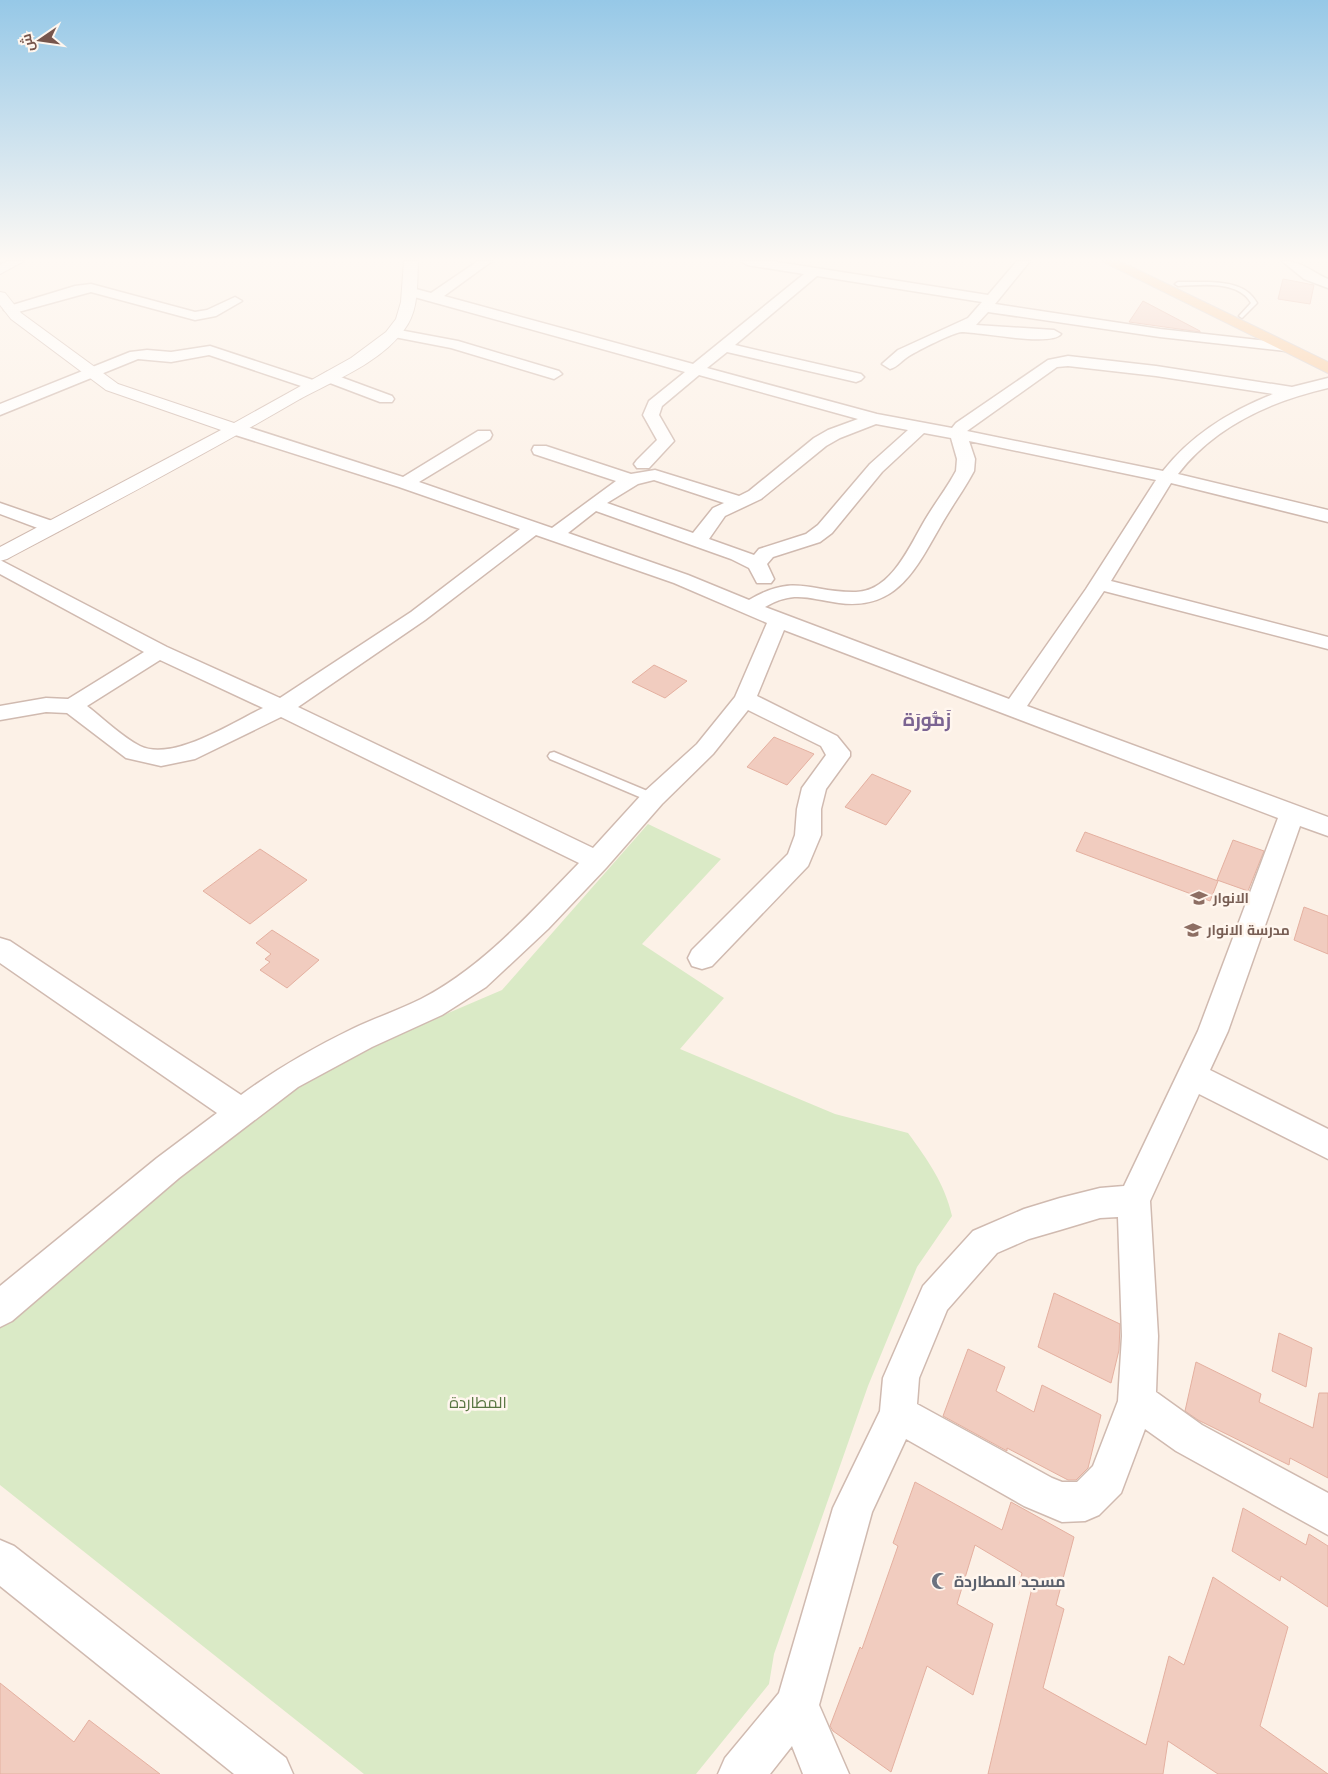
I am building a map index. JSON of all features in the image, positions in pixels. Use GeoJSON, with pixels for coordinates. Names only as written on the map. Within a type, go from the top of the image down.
{"type":"FeatureCollection","features":[{"type":"Feature","properties":{"kind":"main road"},"geometry":{"type":"LineString","coordinates":[[1279,344],[1328,368]]}},
{"type":"Feature","properties":{"kind":"main road"},"geometry":{"type":"LineString","coordinates":[[1300,344],[1328,357]]}},
{"type":"Feature","properties":{"kind":"street"},"geometry":{"type":"LineString","coordinates":[[55,344],[92,374],[112,387],[681,578],[778,620],[1015,707],[1292,814],[1328,826]]}},
{"type":"Feature","properties":{"kind":"street"},"geometry":{"type":"LineString","coordinates":[[0,555],[201,448],[320,381],[379,344]]}},
{"type":"Feature","properties":{"kind":"street"},"geometry":{"type":"LineString","coordinates":[[452,344],[554,374]]}},
{"type":"Feature","properties":{"kind":"street"},"geometry":{"type":"LineString","coordinates":[[603,344],[875,420],[919,429],[958,433],[1167,477],[1328,516]]}},
{"type":"Feature","properties":{"kind":"street"},"geometry":{"type":"LineString","coordinates":[[643,464],[666,441],[651,415],[655,404],[729,344]]}},
{"type":"Feature","properties":{"kind":"street"},"geometry":{"type":"LineString","coordinates":[[890,364],[903,353],[923,344]]}},
{"type":"Feature","properties":{"kind":"street"},"geometry":{"type":"LineString","coordinates":[[1057,344],[1062,361]]}},
{"type":"Feature","properties":{"kind":"street"},"geometry":{"type":"LineString","coordinates":[[1253,344],[1286,347]]}},
{"type":"Feature","properties":{"kind":"street"},"geometry":{"type":"LineString","coordinates":[[726,346],[856,377]]}},
{"type":"Feature","properties":{"kind":"street"},"geometry":{"type":"LineString","coordinates":[[0,410],[24,398],[92,374],[120,360],[141,353],[171,357],[204,349],[386,399]]}},
{"type":"Feature","properties":{"kind":"street"},"geometry":{"type":"LineString","coordinates":[[958,433],[966,422],[1054,363],[1062,361],[1165,372],[1292,392]]}},
{"type":"Feature","properties":{"kind":"street"},"geometry":{"type":"LineString","coordinates":[[1015,707],[1099,584],[1167,477],[1183,458],[1222,425],[1292,392],[1328,383]]}},
{"type":"Feature","properties":{"kind":"street"},"geometry":{"type":"LineString","coordinates":[[181,411],[227,415],[272,408]]}},
{"type":"Feature","properties":{"kind":"street"},"geometry":{"type":"LineString","coordinates":[[181,411],[198,422],[201,429],[201,448]]}},
{"type":"Feature","properties":{"kind":"street"},"geometry":{"type":"LineString","coordinates":[[699,541],[702,534],[719,512],[765,488],[820,442],[834,434],[875,420]]}},
{"type":"Feature","properties":{"kind":"street"},"geometry":{"type":"LineString","coordinates":[[757,564],[766,553],[813,538],[825,529],[876,468],[919,429]]}},
{"type":"Feature","properties":{"kind":"street"},"geometry":{"type":"LineString","coordinates":[[750,608],[771,594],[799,589],[859,598],[884,589],[904,571],[965,471],[966,459],[958,433]]}},
{"type":"Feature","properties":{"kind":"street"},"geometry":{"type":"LineString","coordinates":[[405,484],[484,435]]}},
{"type":"Feature","properties":{"kind":"street"},"geometry":{"type":"LineString","coordinates":[[540,450],[631,480]]}},
{"type":"Feature","properties":{"kind":"street"},"geometry":{"type":"LineString","coordinates":[[554,535],[595,504],[631,480],[644,474],[655,474],[741,502]]}},
{"type":"Feature","properties":{"kind":"street"},"geometry":{"type":"LineString","coordinates":[[595,504],[724,550],[757,564],[771,594]]}},
{"type":"Feature","properties":{"kind":"street"},"geometry":{"type":"LineString","coordinates":[[0,508],[51,527]]}},
{"type":"Feature","properties":{"kind":"street"},"geometry":{"type":"LineString","coordinates":[[72,706],[134,753],[162,758],[187,754],[281,708],[418,616],[533,528]]}},
{"type":"Feature","properties":{"kind":"street"},"geometry":{"type":"LineString","coordinates":[[681,578],[724,550]]}},
{"type":"Feature","properties":{"kind":"street"},"geometry":{"type":"LineString","coordinates":[[0,566],[159,652],[281,708],[596,861]]}},
{"type":"Feature","properties":{"kind":"street"},"geometry":{"type":"LineString","coordinates":[[1099,584],[1328,643]]}},
{"type":"Feature","properties":{"kind":"street"},"geometry":{"type":"LineString","coordinates":[[0,1309],[168,1168],[287,1078],[362,1038],[432,1007],[476,978],[538,922],[653,798],[705,749],[745,699],[778,620]]}},
{"type":"Feature","properties":{"kind":"street"},"geometry":{"type":"LineString","coordinates":[[0,713],[46,705],[72,706],[159,652]]}},
{"type":"Feature","properties":{"kind":"street"},"geometry":{"type":"LineString","coordinates":[[702,958],[799,859],[808,835],[809,809],[814,788],[838,756],[838,752],[829,741],[745,699]]}},
{"type":"Feature","properties":{"kind":"street"},"geometry":{"type":"LineString","coordinates":[[898,1414],[1038,1492],[1062,1502],[1085,1501],[1106,1479],[1136,1401],[1140,1336],[1134,1201],[1212,1031],[1292,814]]}},
{"type":"Feature","properties":{"kind":"street"},"geometry":{"type":"LineString","coordinates":[[0,949],[243,1113]]}},
{"type":"Feature","properties":{"kind":"street"},"geometry":{"type":"LineString","coordinates":[[1192,1076],[1328,1145]]}},
{"type":"Feature","properties":{"kind":"street"},"geometry":{"type":"LineString","coordinates":[[740,1774],[797,1705],[853,1508],[898,1414],[901,1378],[935,1298],[985,1242],[1024,1225],[1060,1214],[1100,1203],[1134,1201]]}},
{"type":"Feature","properties":{"kind":"street"},"geometry":{"type":"LineString","coordinates":[[1136,1401],[1189,1438],[1328,1515]]}},
{"type":"Feature","properties":{"kind":"street"},"geometry":{"type":"LineString","coordinates":[[0,1560],[270,1774]]}},
{"type":"Feature","properties":{"kind":"street"},"geometry":{"type":"LineString","coordinates":[[797,1705],[826,1774]]}},
{"type":"Feature","properties":{"kind":"lane"},"geometry":{"type":"LineString","coordinates":[[554,756],[653,798]]}},
{"type":"Feature","properties":{"kind":"green space","name":"المطاردة"},"geometry":{"type":"Polygon","coordinates":[[[648,824],[721,859],[642,944],[724,998],[680,1049],[835,1114],[908,1133],[940,1183],[952,1216],[917,1267],[868,1386],[774,1654],[769,1684],[696,1774],[364,1774],[0,1485],[0,1324],[301,1076],[502,990],[648,824]]]}},
{"type":"Feature","properties":{"kind":"building"},"geometry":{"type":"Polygon","coordinates":[[[654,665],[687,681],[665,698],[632,682],[654,665]]]}},
{"type":"Feature","properties":{"kind":"building"},"geometry":{"type":"Polygon","coordinates":[[[774,737],[814,754],[787,785],[747,767],[774,737]]]}},
{"type":"Feature","properties":{"kind":"building"},"geometry":{"type":"Polygon","coordinates":[[[872,774],[911,791],[886,825],[845,807],[872,774]]]}},
{"type":"Feature","properties":{"kind":"building"},"geometry":{"type":"Polygon","coordinates":[[[1085,832],[1218,881],[1210,901],[1076,851],[1085,832]]]}},
{"type":"Feature","properties":{"kind":"building"},"geometry":{"type":"Polygon","coordinates":[[[1233,840],[1264,851],[1248,891],[1217,880],[1233,840]]]}},
{"type":"Feature","properties":{"kind":"building"},"geometry":{"type":"Polygon","coordinates":[[[260,849],[307,880],[250,924],[203,891],[260,849]]]}},
{"type":"Feature","properties":{"kind":"building"},"geometry":{"type":"Polygon","coordinates":[[[1304,907],[1328,916],[1328,954],[1294,940],[1304,907]]]}},
{"type":"Feature","properties":{"kind":"building"},"geometry":{"type":"Polygon","coordinates":[[[272,930],[319,960],[287,988],[260,970],[270,962],[265,959],[271,954],[256,943],[272,930]]]}},
{"type":"Feature","properties":{"kind":"building"},"geometry":{"type":"Polygon","coordinates":[[[1054,1293],[1120,1324],[1119,1350],[1111,1383],[1038,1347],[1054,1293]]]}},
{"type":"Feature","properties":{"kind":"building"},"geometry":{"type":"Polygon","coordinates":[[[1279,1333],[1312,1348],[1306,1387],[1272,1371],[1279,1333]]]}},
{"type":"Feature","properties":{"kind":"building"},"geometry":{"type":"Polygon","coordinates":[[[968,1349],[1005,1367],[996,1391],[1034,1412],[1042,1385],[1101,1415],[1088,1468],[1076,1480],[1068,1480],[1007,1448],[1007,1451],[943,1416],[968,1349]]]}},
{"type":"Feature","properties":{"kind":"building"},"geometry":{"type":"Polygon","coordinates":[[[1196,1362],[1261,1394],[1259,1402],[1313,1428],[1319,1393],[1328,1393],[1328,1478],[1290,1458],[1289,1465],[1198,1420],[1185,1411],[1196,1362]]]}},
{"type":"Feature","properties":{"kind":"building"},"geometry":{"type":"Polygon","coordinates":[[[915,1482],[1002,1530],[1011,1502],[1074,1537],[1056,1605],[1064,1609],[1043,1688],[1146,1745],[1169,1656],[1184,1665],[1213,1577],[1288,1627],[1260,1726],[1328,1774],[1218,1774],[1168,1741],[1163,1774],[988,1774],[1032,1588],[1019,1585],[1022,1573],[975,1545],[957,1604],[993,1624],[973,1695],[927,1666],[891,1772],[833,1731],[830,1726],[860,1647],[862,1649],[898,1546],[893,1543],[915,1482]]]}},
{"type":"Feature","properties":{"kind":"building"},"geometry":{"type":"Polygon","coordinates":[[[1243,1508],[1306,1545],[1309,1534],[1328,1546],[1328,1607],[1281,1576],[1280,1581],[1232,1551],[1243,1508]]]}},
{"type":"Feature","properties":{"kind":"building"},"geometry":{"type":"Polygon","coordinates":[[[0,1683],[74,1742],[89,1720],[160,1774],[0,1774],[0,1683]]]}},
{"type":"Feature","properties":{"kind":"place","name":"الانوار"},"geometry":{"type":"Point","coordinates":[1199,898]}},
{"type":"Feature","properties":{"kind":"place","name":"مدرسة الانوار"},"geometry":{"type":"Point","coordinates":[1193,930]}},
{"type":"Feature","properties":{"kind":"place","name":"مسجد المطاردة"},"geometry":{"type":"Point","coordinates":[940,1581]}},
{"type":"Feature","properties":{"kind":"district","name":"زَمُّورَة"},"geometry":{"type":"Point","coordinates":[927,719]}}]}
